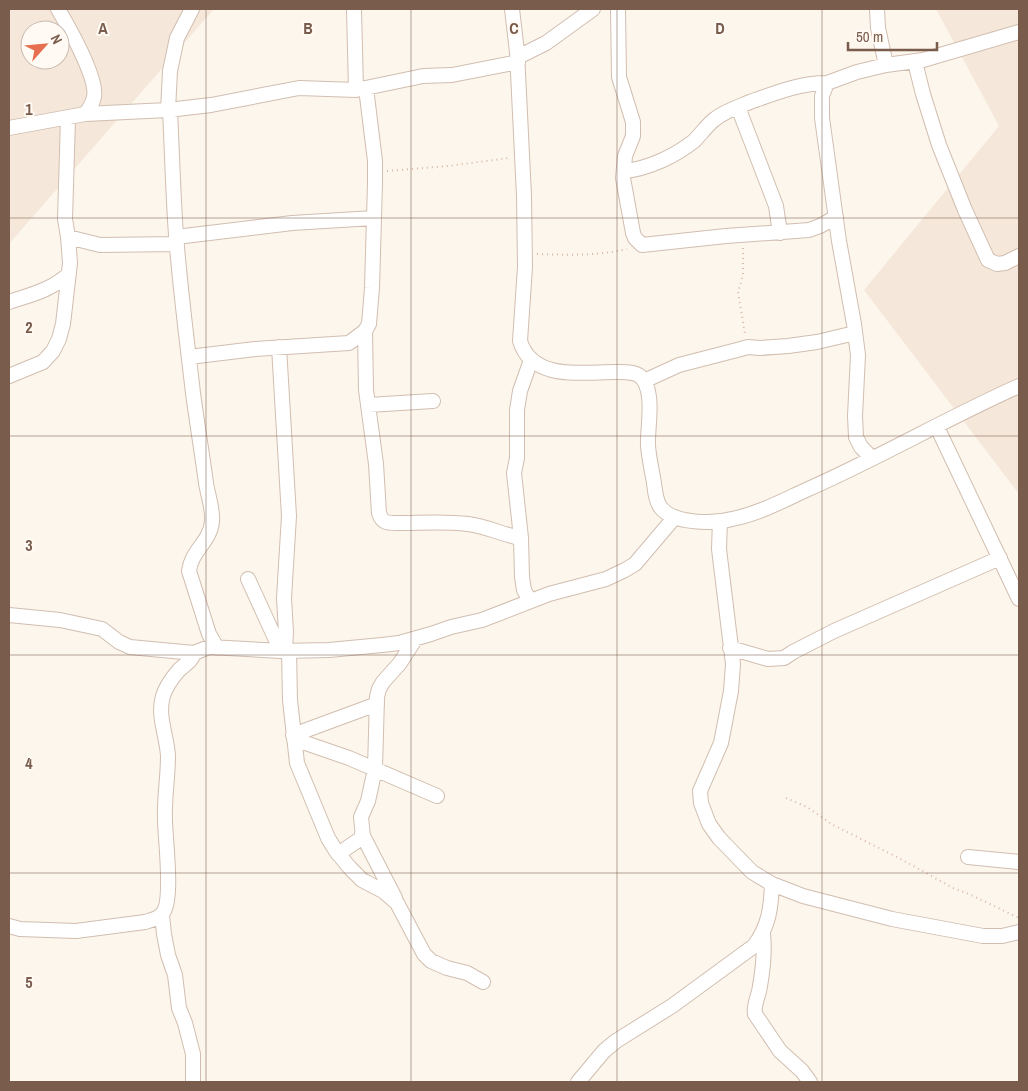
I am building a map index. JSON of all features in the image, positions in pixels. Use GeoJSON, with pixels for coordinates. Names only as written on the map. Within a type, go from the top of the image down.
{"type":"FeatureCollection","features":[{"type":"Feature","properties":{"kind":"street"},"geometry":{"type":"LineString","coordinates":[[58,9],[77,44],[94,86],[95,95],[92,104],[85,114]]}},
{"type":"Feature","properties":{"kind":"street"},"geometry":{"type":"LineString","coordinates":[[192,9],[177,38],[170,70],[169,110],[177,240],[189,357],[196,417],[212,510],[211,531],[205,542],[196,552],[190,563],[189,571],[209,634],[217,648]]}},
{"type":"Feature","properties":{"kind":"street"},"geometry":{"type":"LineString","coordinates":[[189,357],[279,347],[349,343],[365,331],[369,324],[375,172],[361,89],[354,9]]}},
{"type":"Feature","properties":{"kind":"street"},"geometry":{"type":"LineString","coordinates":[[512,9],[518,60],[525,253],[524,303],[520,341],[522,348],[530,360],[541,368],[554,371],[632,372],[644,381],[649,394],[648,445],[656,493],[659,506],[667,514],[674,518],[705,522],[733,519],[750,514],[840,475],[1019,386]]}},
{"type":"Feature","properties":{"kind":"street"},"geometry":{"type":"LineString","coordinates":[[9,128],[85,114],[169,110],[211,105],[299,88],[361,89],[423,76],[452,75],[518,60],[546,43],[593,9]]}},
{"type":"Feature","properties":{"kind":"street"},"geometry":{"type":"LineString","coordinates":[[618,9],[619,77],[633,122],[633,136],[625,156],[623,178],[633,233],[642,245],[809,230],[836,217]]}},
{"type":"Feature","properties":{"kind":"street"},"geometry":{"type":"LineString","coordinates":[[877,9],[878,28],[886,65]]}},
{"type":"Feature","properties":{"kind":"street"},"geometry":{"type":"LineString","coordinates":[[624,171],[648,166],[679,150],[694,141],[715,118],[727,111],[795,86],[827,83],[850,74],[886,65],[915,62],[1019,32]]}},
{"type":"Feature","properties":{"kind":"street"},"geometry":{"type":"LineString","coordinates":[[915,62],[939,145],[965,210],[988,260],[996,264],[1005,263],[1019,256]]}},
{"type":"Feature","properties":{"kind":"street"},"geometry":{"type":"LineString","coordinates":[[827,83],[822,96],[822,118],[827,164],[855,333],[858,368],[855,402],[856,437],[861,447],[872,458]]}},
{"type":"Feature","properties":{"kind":"street"},"geometry":{"type":"LineString","coordinates":[[738,107],[776,206],[780,233]]}},
{"type":"Feature","properties":{"kind":"street"},"geometry":{"type":"LineString","coordinates":[[9,376],[43,362],[53,351],[63,324],[69,274],[65,213],[68,118]]}},
{"type":"Feature","properties":{"kind":"street"},"geometry":{"type":"LineString","coordinates":[[68,237],[100,245],[177,240],[292,223],[374,218]]}},
{"type":"Feature","properties":{"kind":"street"},"geometry":{"type":"LineString","coordinates":[[9,302],[42,292],[56,285],[69,274]]}},
{"type":"Feature","properties":{"kind":"street"},"geometry":{"type":"LineString","coordinates":[[365,331],[368,405],[381,519],[386,523],[397,524],[466,524],[521,538]]}},
{"type":"Feature","properties":{"kind":"street"},"geometry":{"type":"LineString","coordinates":[[644,381],[679,365],[748,347],[788,346],[817,342],[855,333]]}},
{"type":"Feature","properties":{"kind":"street"},"geometry":{"type":"LineString","coordinates":[[279,347],[288,516],[284,598],[285,651],[297,763],[328,838],[338,854],[362,880],[383,891],[398,904]]}},
{"type":"Feature","properties":{"kind":"street"},"geometry":{"type":"LineString","coordinates":[[530,360],[520,391],[517,410],[518,444],[514,473],[521,538],[522,577],[524,590],[530,601]]}},
{"type":"Feature","properties":{"kind":"street"},"geometry":{"type":"LineString","coordinates":[[368,405],[433,400]]}},
{"type":"Feature","properties":{"kind":"street"},"geometry":{"type":"LineString","coordinates":[[937,427],[1019,599]]}},
{"type":"Feature","properties":{"kind":"street"},"geometry":{"type":"LineString","coordinates":[[9,615],[60,620],[102,629],[119,642],[130,647],[194,654],[209,648],[285,651],[358,649],[399,643],[450,627],[482,620],[549,594],[606,579],[635,564],[674,518]]}},
{"type":"Feature","properties":{"kind":"street"},"geometry":{"type":"LineString","coordinates":[[720,521],[719,549],[733,664],[731,691],[721,743],[700,791],[701,803],[709,824],[719,838],[752,872],[772,884],[820,900],[892,919],[983,936],[1002,936],[1019,932]]}},
{"type":"Feature","properties":{"kind":"street"},"geometry":{"type":"LineString","coordinates":[[730,648],[768,660],[784,658],[834,631],[1000,558]]}},
{"type":"Feature","properties":{"kind":"street"},"geometry":{"type":"LineString","coordinates":[[248,579],[285,651]]}},
{"type":"Feature","properties":{"kind":"street"},"geometry":{"type":"LineString","coordinates":[[338,854],[361,840],[362,818],[375,769],[379,689],[400,663],[416,638]]}},
{"type":"Feature","properties":{"kind":"street"},"geometry":{"type":"LineString","coordinates":[[9,926],[20,929],[76,932],[146,922],[162,915],[166,909],[168,897],[164,819],[168,753],[162,722],[162,697],[167,685],[194,654]]}},
{"type":"Feature","properties":{"kind":"street"},"geometry":{"type":"LineString","coordinates":[[293,737],[377,704]]}},
{"type":"Feature","properties":{"kind":"street"},"geometry":{"type":"LineString","coordinates":[[293,737],[349,758],[438,796]]}},
{"type":"Feature","properties":{"kind":"street"},"geometry":{"type":"LineString","coordinates":[[362,834],[424,954],[431,962],[467,973],[483,982]]}},
{"type":"Feature","properties":{"kind":"street"},"geometry":{"type":"LineString","coordinates":[[968,857],[1019,862]]}},
{"type":"Feature","properties":{"kind":"street"},"geometry":{"type":"LineString","coordinates":[[578,1082],[604,1051],[616,1041],[679,1000],[754,946],[763,934],[769,916],[772,884]]}},
{"type":"Feature","properties":{"kind":"street"},"geometry":{"type":"LineString","coordinates":[[162,915],[168,955],[175,975],[179,1008],[193,1054],[193,1082]]}},
{"type":"Feature","properties":{"kind":"street"},"geometry":{"type":"LineString","coordinates":[[763,934],[764,961],[755,1014],[780,1051],[802,1071],[810,1082]]}},
{"type":"Feature","properties":{"kind":"path"},"geometry":{"type":"LineString","coordinates":[[375,172],[448,166],[522,156]]}},
{"type":"Feature","properties":{"kind":"path"},"geometry":{"type":"LineString","coordinates":[[743,235],[743,275],[738,292],[748,347]]}},
{"type":"Feature","properties":{"kind":"path"},"geometry":{"type":"LineString","coordinates":[[525,253],[576,255],[607,253],[642,245]]}},
{"type":"Feature","properties":{"kind":"path"},"geometry":{"type":"LineString","coordinates":[[786,798],[807,807],[833,825],[900,858],[953,888],[1019,918]]}},
{"type":"Feature","properties":{"kind":"shaded area"},"geometry":{"type":"Polygon","coordinates":[[[9,9],[214,9],[9,244],[9,9]]]}},
{"type":"Feature","properties":{"kind":"shaded area"},"geometry":{"type":"Polygon","coordinates":[[[936,9],[1019,9],[1019,494],[864,290],[999,126],[936,9]]]}}]}
